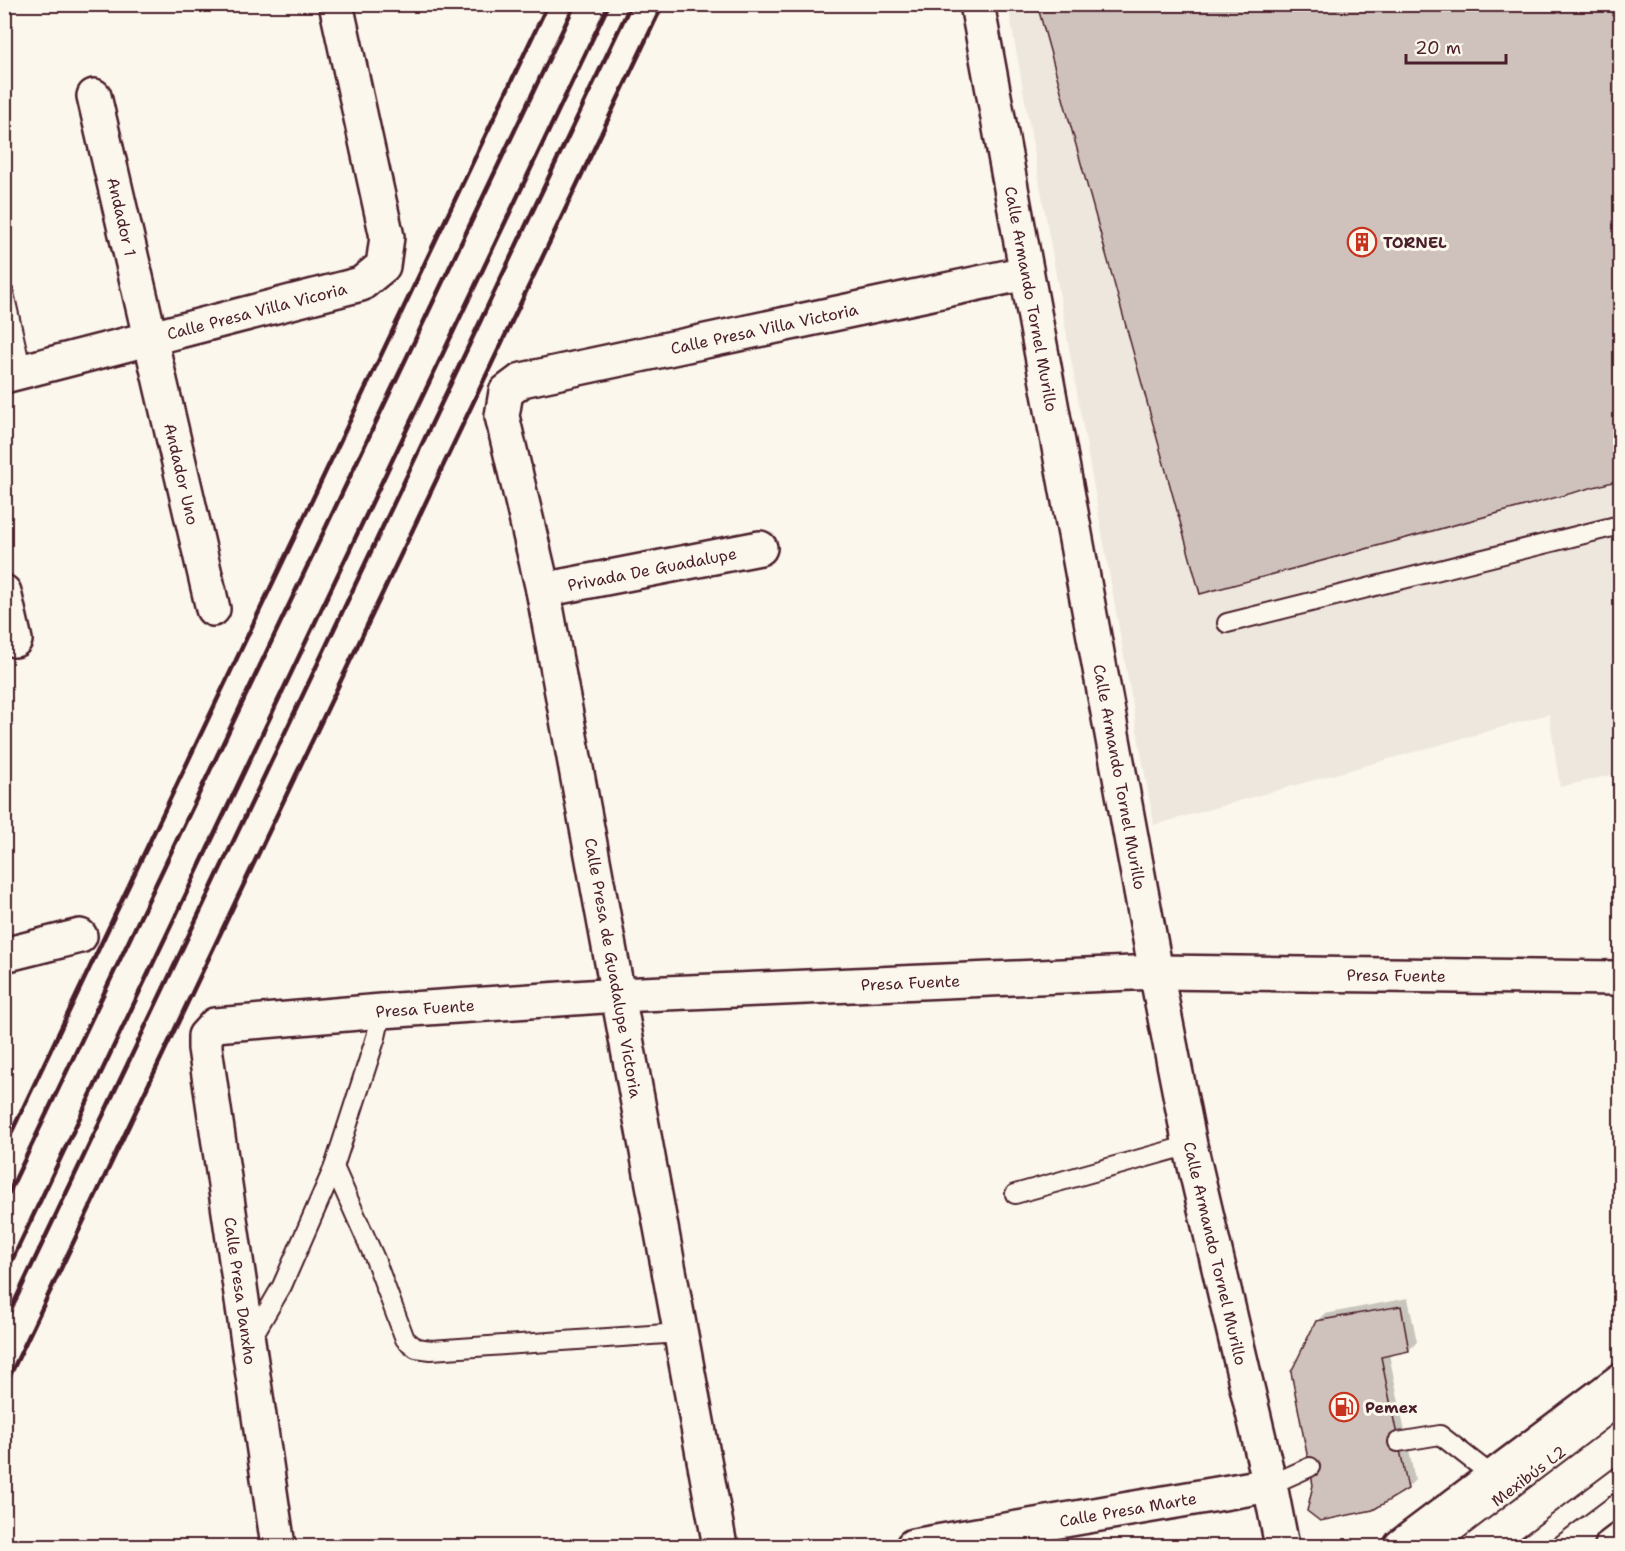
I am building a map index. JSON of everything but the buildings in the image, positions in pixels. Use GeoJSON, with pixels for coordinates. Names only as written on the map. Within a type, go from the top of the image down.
{"type":"FeatureCollection","features":[{"type":"Feature","properties":{"kind":"street","name":"Calle Presa Villa Vicoria"},"geometry":{"type":"LineString","coordinates":[[13,374],[361,284],[383,266],[387,237],[336,4]]}},
{"type":"Feature","properties":{"kind":"street","name":"Calle Armando Tornel Murillo"},"geometry":{"type":"LineString","coordinates":[[976,4],[1190,1145],[1270,1485],[1282,1546]]}},
{"type":"Feature","properties":{"kind":"street","name":"Andador 1"},"geometry":{"type":"LineString","coordinates":[[94,96],[150,339]]}},
{"type":"Feature","properties":{"kind":"street","name":"Calle Presa Villa Victoria"},"geometry":{"type":"LineString","coordinates":[[506,392],[522,380],[1026,273]]}},
{"type":"Feature","properties":{"kind":"street","name":"Andador Uno"},"geometry":{"type":"LineString","coordinates":[[150,339],[213,609]]}},
{"type":"Feature","properties":{"kind":"street","name":"Calle Presa de Guadalupe Victoria"},"geometry":{"type":"LineString","coordinates":[[506,392],[502,416],[543,590],[720,1546]]}},
{"type":"Feature","properties":{"kind":"street","name":"Privada De Guadalupe"},"geometry":{"type":"LineString","coordinates":[[543,590],[760,548]]}},
{"type":"Feature","properties":{"kind":"street"},"geometry":{"type":"LineString","coordinates":[[4,592],[15,640]]}},
{"type":"Feature","properties":{"kind":"street"},"geometry":{"type":"LineString","coordinates":[[4,955],[80,936]]}},
{"type":"Feature","properties":{"kind":"street","name":"Presa Fuente"},"geometry":{"type":"LineString","coordinates":[[205,1036],[215,1025],[618,995],[1156,972],[1620,978]]}},
{"type":"Feature","properties":{"kind":"street","name":"Calle Presa Danxho"},"geometry":{"type":"LineString","coordinates":[[205,1036],[278,1546]]}},
{"type":"Feature","properties":{"kind":"street"},"geometry":{"type":"LineString","coordinates":[[1401,1546],[1620,1381]]}},
{"type":"Feature","properties":{"kind":"street","name":"Calle Presa Marte"},"geometry":{"type":"LineString","coordinates":[[914,1546],[1270,1485]]}},
{"type":"Feature","properties":{"kind":"street"},"geometry":{"type":"LineString","coordinates":[[1612,1546],[1620,1540]]}},
{"type":"Feature","properties":{"kind":"lane"},"geometry":{"type":"LineString","coordinates":[[4,293],[13,374]]}},
{"type":"Feature","properties":{"kind":"lane"},"geometry":{"type":"LineString","coordinates":[[1227,623],[1620,525]]}},
{"type":"Feature","properties":{"kind":"lane"},"geometry":{"type":"LineString","coordinates":[[248,1345],[282,1286],[334,1167],[376,1037],[382,1011]]}},
{"type":"Feature","properties":{"kind":"lane"},"geometry":{"type":"LineString","coordinates":[[1016,1194],[1190,1145]]}},
{"type":"Feature","properties":{"kind":"lane"},"geometry":{"type":"LineString","coordinates":[[334,1167],[375,1259],[405,1339],[416,1348],[431,1350],[680,1333]]}},
{"type":"Feature","properties":{"kind":"lane","name":"Mexibús L2"},"geometry":{"type":"LineString","coordinates":[[1436,1546],[1620,1406]]}},
{"type":"Feature","properties":{"kind":"lane"},"geometry":{"type":"LineString","coordinates":[[1398,1442],[1440,1435],[1494,1477]]}},
{"type":"Feature","properties":{"kind":"lane"},"geometry":{"type":"LineString","coordinates":[[1270,1485],[1310,1467]]}},
{"type":"Feature","properties":{"kind":"lane"},"geometry":{"type":"LineString","coordinates":[[1527,1546],[1620,1476]]}},
{"type":"Feature","properties":{"kind":"shaded area","name":"TORNEL"},"geometry":{"type":"Polygon","coordinates":[[[1008,5],[1620,5],[1620,773],[1560,787],[1549,714],[1154,825],[1008,5]]]}},
{"type":"Feature","properties":{"kind":"railway"},"geometry":{"type":"LineString","coordinates":[[4,1148],[548,4]]}},
{"type":"Feature","properties":{"kind":"railway"},"geometry":{"type":"LineString","coordinates":[[4,1203],[575,4]]}},
{"type":"Feature","properties":{"kind":"railway"},"geometry":{"type":"LineString","coordinates":[[4,1277],[609,4]]}},
{"type":"Feature","properties":{"kind":"railway"},"geometry":{"type":"LineString","coordinates":[[4,1324],[631,4]]}},
{"type":"Feature","properties":{"kind":"railway"},"geometry":{"type":"LineString","coordinates":[[4,1388],[663,4]]}},
{"type":"Feature","properties":{"kind":"place","name":"TORNEL"},"geometry":{"type":"Point","coordinates":[1362,242]}},
{"type":"Feature","properties":{"kind":"place","name":"Pemex"},"geometry":{"type":"Point","coordinates":[1344,1407]}}]}
